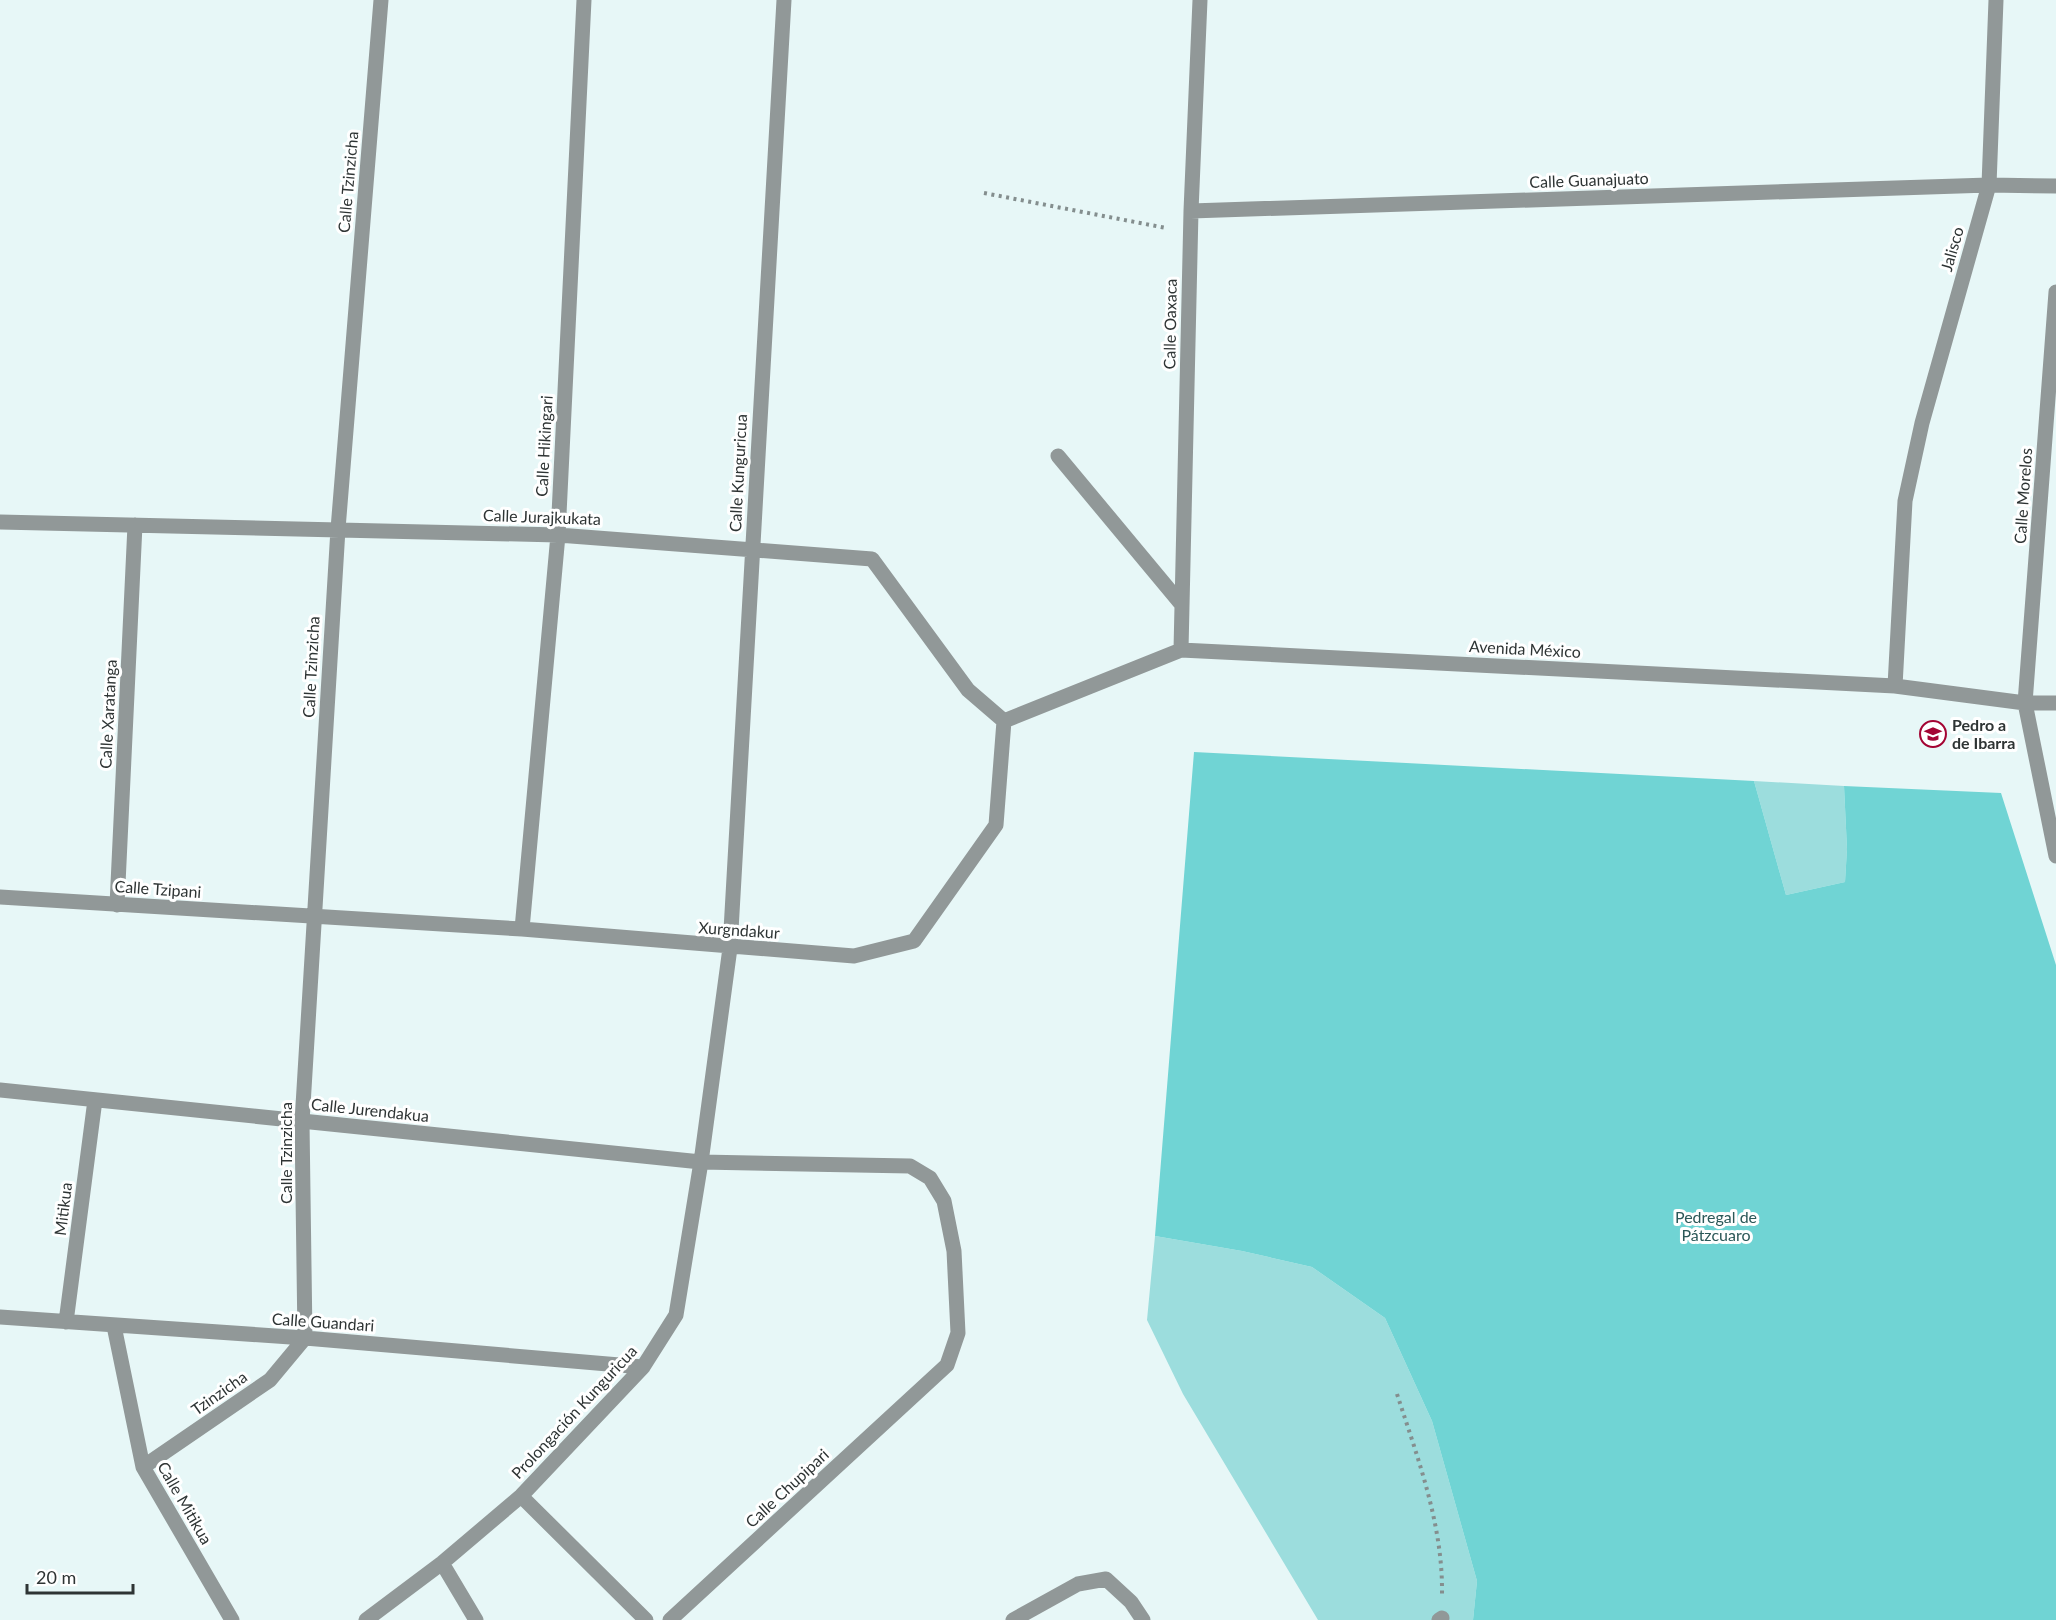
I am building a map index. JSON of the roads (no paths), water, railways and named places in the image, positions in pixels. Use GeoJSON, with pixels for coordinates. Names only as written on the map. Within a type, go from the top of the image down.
{"type":"FeatureCollection","features":[{"type":"Feature","properties":{"kind":"street","name":"Calle Tzinzicha"},"geometry":{"type":"LineString","coordinates":[[305,1338],[302,1122],[338,529],[381,0]]}},
{"type":"Feature","properties":{"kind":"street","name":"Calle Hikingari"},"geometry":{"type":"LineString","coordinates":[[522,929],[558,535],[584,0]]}},
{"type":"Feature","properties":{"kind":"street","name":"Calle Kunguricua"},"geometry":{"type":"LineString","coordinates":[[730,948],[784,0]]}},
{"type":"Feature","properties":{"kind":"street","name":"Calle Oaxaca"},"geometry":{"type":"LineString","coordinates":[[1181,650],[1190,232],[1200,0]]}},
{"type":"Feature","properties":{"kind":"street","name":"Jalisco"},"geometry":{"type":"LineString","coordinates":[[1895,686],[1905,501],[1923,423],[1989,185],[1996,0]]}},
{"type":"Feature","properties":{"kind":"street","name":"Calle Guanajuato"},"geometry":{"type":"LineString","coordinates":[[1191,211],[1989,185],[2056,186]]}},
{"type":"Feature","properties":{"kind":"street","name":"Calle Morelos"},"geometry":{"type":"LineString","coordinates":[[2056,292],[2025,703],[2056,856]]}},
{"type":"Feature","properties":{"kind":"street"},"geometry":{"type":"LineString","coordinates":[[1058,456],[1182,605]]}},
{"type":"Feature","properties":{"kind":"street","name":"Calle Jurajkukata"},"geometry":{"type":"LineString","coordinates":[[0,522],[558,535],[752,548],[872,559],[968,690],[1004,721]]}},
{"type":"Feature","properties":{"kind":"street","name":"Calle Xaratanga"},"geometry":{"type":"LineString","coordinates":[[117,905],[135,525]]}},
{"type":"Feature","properties":{"kind":"street","name":"Avenida México"},"geometry":{"type":"LineString","coordinates":[[1004,721],[1181,650],[1895,686],[2025,703],[2056,703]]}},
{"type":"Feature","properties":{"kind":"street","name":"Xurgndakur"},"geometry":{"type":"LineString","coordinates":[[315,918],[522,929],[730,948],[854,956],[914,940],[996,825],[1004,721]]}},
{"type":"Feature","properties":{"kind":"street","name":"Calle Tzipani"},"geometry":{"type":"LineString","coordinates":[[0,897],[315,918]]}},
{"type":"Feature","properties":{"kind":"street","name":"Prolongación Kunguricua"},"geometry":{"type":"LineString","coordinates":[[366,1620],[442,1563],[521,1496],[643,1367],[676,1315],[701,1162],[730,948]]}},
{"type":"Feature","properties":{"kind":"street","name":"Calle Jurendakua"},"geometry":{"type":"LineString","coordinates":[[0,1090],[701,1162],[910,1166],[930,1178],[944,1201],[954,1251],[958,1333],[946,1365],[929,1382]]}},
{"type":"Feature","properties":{"kind":"street","name":"Mitikua"},"geometry":{"type":"LineString","coordinates":[[66,1322],[95,1100]]}},
{"type":"Feature","properties":{"kind":"street","name":"Calle Guandari"},"geometry":{"type":"LineString","coordinates":[[0,1317],[305,1338],[643,1367]]}},
{"type":"Feature","properties":{"kind":"street","name":"Calle Mitikua"},"geometry":{"type":"LineString","coordinates":[[114,1326],[143,1467],[232,1620]]}},
{"type":"Feature","properties":{"kind":"street","name":"Tzinzicha"},"geometry":{"type":"LineString","coordinates":[[143,1467],[270,1380],[305,1338]]}},
{"type":"Feature","properties":{"kind":"street","name":"Calle Chupipari"},"geometry":{"type":"LineString","coordinates":[[670,1620],[929,1382]]}},
{"type":"Feature","properties":{"kind":"street"},"geometry":{"type":"LineString","coordinates":[[521,1496],[646,1620]]}},
{"type":"Feature","properties":{"kind":"street"},"geometry":{"type":"LineString","coordinates":[[442,1563],[476,1620]]}},
{"type":"Feature","properties":{"kind":"street"},"geometry":{"type":"LineString","coordinates":[[1013,1620],[1078,1584],[1106,1579],[1131,1602],[1143,1620]]}},
{"type":"Feature","properties":{"kind":"place","name":"Pedro a de Ibarra"},"geometry":{"type":"Point","coordinates":[1933,734]}},
{"type":"Feature","properties":{"kind":"park label","name":"Pedregal de Pátzcuaro"},"geometry":{"type":"Point","coordinates":[1716,1226]}}]}
